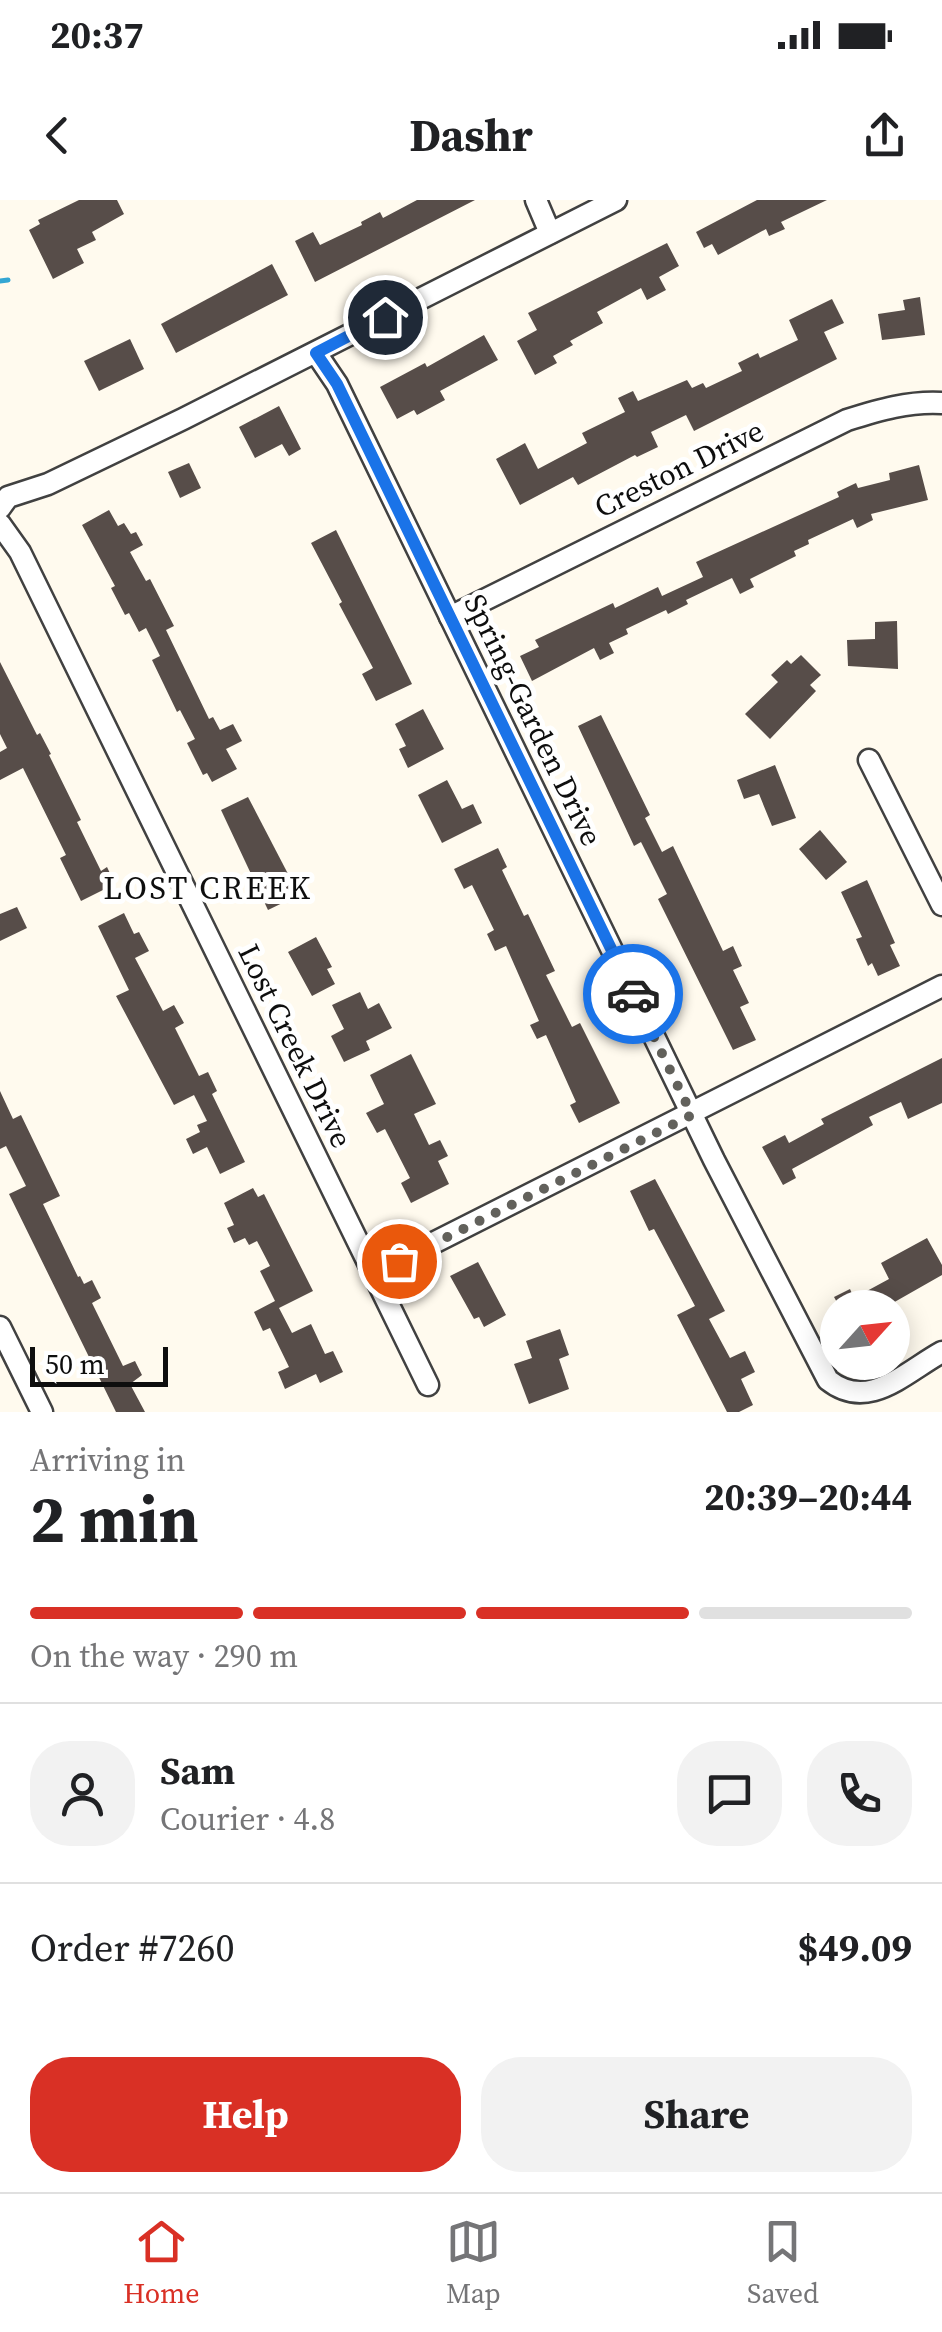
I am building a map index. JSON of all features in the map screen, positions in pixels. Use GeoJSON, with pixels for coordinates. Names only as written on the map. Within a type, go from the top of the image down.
{"type":"FeatureCollection","features":[{"type":"Feature","properties":{"kind":"street"},"geometry":{"type":"LineString","coordinates":[[536,200],[550,233]]}},
{"type":"Feature","properties":{"kind":"street"},"geometry":{"type":"LineString","coordinates":[[0,508],[8,497],[48,484],[616,200]]}},
{"type":"Feature","properties":{"kind":"street","name":"Spring-Garden Drive"},"geometry":{"type":"LineString","coordinates":[[316,353],[337,384],[692,1115],[828,1380],[838,1390],[864,1399],[878,1396],[942,1352]]}},
{"type":"Feature","properties":{"kind":"street","name":"Creston Drive"},"geometry":{"type":"LineString","coordinates":[[450,617],[847,420],[884,408],[942,403]]}},
{"type":"Feature","properties":{"kind":"street","name":"Lost Creek Drive"},"geometry":{"type":"LineString","coordinates":[[0,524],[20,552],[428,1385]]}},
{"type":"Feature","properties":{"kind":"street"},"geometry":{"type":"LineString","coordinates":[[868,760],[942,905]]}},
{"type":"Feature","properties":{"kind":"street"},"geometry":{"type":"LineString","coordinates":[[374,1273],[942,986]]}},
{"type":"Feature","properties":{"kind":"street"},"geometry":{"type":"LineString","coordinates":[[0,1326],[42,1412]]}},
{"type":"Feature","properties":{"kind":"building"},"geometry":{"type":"Polygon","coordinates":[[[79,200],[117,200],[124,214],[92,232],[96,240],[77,249],[84,263],[53,279],[29,230],[40,224],[38,220],[79,200]]]}},
{"type":"Feature","properties":{"kind":"building"},"geometry":{"type":"Polygon","coordinates":[[[417,200],[475,200],[315,282],[295,241],[313,232],[320,245],[380,212],[383,218],[417,200]]]}},
{"type":"Feature","properties":{"kind":"building"},"geometry":{"type":"Polygon","coordinates":[[[757,200],[827,200],[781,222],[785,229],[769,236],[766,229],[718,255],[712,244],[704,248],[696,232],[757,200]]]}},
{"type":"Feature","properties":{"kind":"building"},"geometry":{"type":"Polygon","coordinates":[[[667,243],[679,266],[659,277],[666,290],[647,300],[641,288],[597,312],[603,323],[570,341],[573,345],[553,356],[557,363],[535,375],[517,341],[537,330],[528,313],[667,243]]]}},
{"type":"Feature","properties":{"kind":"building"},"geometry":{"type":"Polygon","coordinates":[[[272,264],[288,295],[176,353],[161,324],[272,264]]]}},
{"type":"Feature","properties":{"kind":"building"},"geometry":{"type":"Polygon","coordinates":[[[920,297],[925,335],[882,340],[878,314],[905,310],[903,300],[920,297]]]}},
{"type":"Feature","properties":{"kind":"building"},"geometry":{"type":"Polygon","coordinates":[[[832,299],[844,323],[824,332],[837,359],[694,431],[686,415],[651,432],[658,447],[578,485],[573,477],[520,505],[496,459],[525,443],[538,469],[587,443],[582,433],[625,412],[618,398],[633,391],[638,401],[687,380],[692,388],[703,383],[706,388],[742,371],[738,363],[758,353],[760,358],[798,340],[789,320],[832,299]]]}},
{"type":"Feature","properties":{"kind":"building"},"geometry":{"type":"Polygon","coordinates":[[[484,335],[498,360],[440,391],[445,400],[417,415],[414,410],[397,419],[380,387],[425,363],[427,367],[484,335]]]}},
{"type":"Feature","properties":{"kind":"building"},"geometry":{"type":"Polygon","coordinates":[[[130,339],[144,369],[99,391],[84,361],[130,339]]]}},
{"type":"Feature","properties":{"kind":"building"},"geometry":{"type":"Polygon","coordinates":[[[279,406],[301,449],[289,456],[282,444],[255,458],[239,427],[279,406]]]}},
{"type":"Feature","properties":{"kind":"building"},"geometry":{"type":"Polygon","coordinates":[[[189,463],[201,488],[180,498],[168,472],[189,463]]]}},
{"type":"Feature","properties":{"kind":"building"},"geometry":{"type":"Polygon","coordinates":[[[919,465],[928,500],[871,514],[873,520],[857,528],[853,519],[808,540],[809,544],[794,551],[796,556],[750,579],[754,587],[740,594],[732,578],[686,600],[688,604],[668,614],[666,610],[626,629],[628,634],[609,643],[614,653],[600,660],[594,648],[532,681],[520,656],[539,647],[535,640],[613,603],[615,608],[658,587],[662,596],[703,577],[696,562],[839,497],[837,492],[856,483],[858,488],[890,480],[889,473],[919,465]]]}},
{"type":"Feature","properties":{"kind":"building"},"geometry":{"type":"Polygon","coordinates":[[[109,510],[118,526],[124,523],[131,534],[136,532],[143,545],[130,552],[146,581],[150,579],[174,626],[166,630],[209,719],[213,717],[220,730],[233,724],[242,741],[226,749],[237,769],[212,782],[207,773],[203,775],[187,743],[195,739],[152,660],[160,656],[146,628],[139,632],[129,613],[125,615],[111,588],[115,586],[82,525],[109,510]]]}},
{"type":"Feature","properties":{"kind":"building"},"geometry":{"type":"Polygon","coordinates":[[[336,530],[412,684],[376,701],[362,674],[373,668],[311,543],[336,530]]]}},
{"type":"Feature","properties":{"kind":"building"},"geometry":{"type":"Polygon","coordinates":[[[897,621],[898,669],[848,666],[847,640],[875,639],[875,622],[897,621]]]}},
{"type":"Feature","properties":{"kind":"building"},"geometry":{"type":"Polygon","coordinates":[[[801,655],[821,675],[810,685],[816,691],[770,739],[745,714],[778,682],[771,675],[787,660],[791,664],[801,655]]]}},
{"type":"Feature","properties":{"kind":"building"},"geometry":{"type":"Polygon","coordinates":[[[0,662],[37,735],[40,733],[51,754],[101,871],[107,867],[115,884],[81,901],[60,858],[66,855],[23,768],[0,780],[0,752],[7,748],[0,734],[0,662]]]}},
{"type":"Feature","properties":{"kind":"building"},"geometry":{"type":"Polygon","coordinates":[[[423,709],[444,749],[408,768],[399,749],[406,746],[395,724],[423,709]]]}},
{"type":"Feature","properties":{"kind":"building"},"geometry":{"type":"Polygon","coordinates":[[[601,715],[650,815],[645,818],[662,852],[673,846],[723,951],[733,946],[742,966],[733,970],[749,1003],[740,1007],[756,1040],[733,1050],[658,899],[667,894],[641,842],[634,846],[578,726],[601,715]]]}},
{"type":"Feature","properties":{"kind":"building"},"geometry":{"type":"Polygon","coordinates":[[[775,765],[796,818],[772,826],[759,794],[744,799],[737,780],[775,765]]]}},
{"type":"Feature","properties":{"kind":"building"},"geometry":{"type":"Polygon","coordinates":[[[447,780],[462,809],[473,804],[482,823],[442,843],[418,795],[447,780]]]}},
{"type":"Feature","properties":{"kind":"building"},"geometry":{"type":"Polygon","coordinates":[[[248,797],[299,895],[268,910],[221,810],[248,797]]]}},
{"type":"Feature","properties":{"kind":"building"},"geometry":{"type":"Polygon","coordinates":[[[820,830],[847,862],[826,880],[799,849],[820,830]]]}},
{"type":"Feature","properties":{"kind":"building"},"geometry":{"type":"Polygon","coordinates":[[[498,848],[507,867],[502,870],[555,971],[546,975],[572,1027],[580,1023],[620,1103],[579,1123],[570,1105],[576,1102],[546,1035],[537,1039],[530,1025],[539,1021],[506,946],[495,951],[487,934],[494,930],[472,885],[464,889],[454,869],[498,848]]]}},
{"type":"Feature","properties":{"kind":"building"},"geometry":{"type":"Polygon","coordinates":[[[867,880],[895,943],[890,945],[900,966],[878,976],[872,963],[868,966],[856,939],[862,937],[841,892],[867,880]]]}},
{"type":"Feature","properties":{"kind":"building"},"geometry":{"type":"Polygon","coordinates":[[[17,907],[27,928],[0,941],[0,914],[17,907]]]}},
{"type":"Feature","properties":{"kind":"building"},"geometry":{"type":"Polygon","coordinates":[[[124,913],[134,934],[139,932],[149,951],[135,958],[163,1011],[174,1005],[184,1023],[175,1028],[199,1076],[208,1072],[217,1091],[212,1094],[245,1162],[220,1174],[207,1147],[193,1154],[186,1139],[200,1132],[197,1125],[207,1121],[194,1095],[174,1105],[116,996],[129,990],[98,926],[124,913]]]}},
{"type":"Feature","properties":{"kind":"building"},"geometry":{"type":"Polygon","coordinates":[[[316,937],[332,967],[327,969],[335,984],[312,996],[288,952],[316,937]]]}},
{"type":"Feature","properties":{"kind":"building"},"geometry":{"type":"Polygon","coordinates":[[[360,992],[368,1009],[379,1003],[392,1028],[366,1041],[370,1050],[344,1062],[331,1036],[344,1029],[332,1005],[360,992]]]}},
{"type":"Feature","properties":{"kind":"building"},"geometry":{"type":"Polygon","coordinates":[[[411,1054],[436,1104],[414,1114],[429,1145],[440,1140],[448,1156],[438,1161],[449,1184],[411,1203],[401,1183],[410,1178],[385,1129],[377,1133],[366,1113],[384,1104],[370,1075],[411,1054]]]}},
{"type":"Feature","properties":{"kind":"building"},"geometry":{"type":"Polygon","coordinates":[[[942,1058],[942,1103],[908,1119],[901,1102],[869,1117],[873,1125],[792,1169],[796,1178],[783,1185],[762,1147],[785,1135],[789,1143],[824,1124],[821,1119],[942,1058]]]}},
{"type":"Feature","properties":{"kind":"building"},"geometry":{"type":"Polygon","coordinates":[[[0,1091],[13,1119],[21,1115],[60,1196],[43,1204],[78,1277],[84,1284],[92,1280],[101,1298],[92,1303],[123,1366],[135,1361],[142,1375],[130,1384],[145,1412],[116,1412],[9,1194],[26,1186],[6,1146],[0,1149],[0,1091]]]}},
{"type":"Feature","properties":{"kind":"building"},"geometry":{"type":"Polygon","coordinates":[[[655,1179],[725,1311],[709,1319],[730,1358],[745,1351],[755,1372],[741,1379],[753,1405],[739,1412],[727,1412],[677,1315],[695,1306],[654,1229],[649,1231],[630,1191],[655,1179]]]}},
{"type":"Feature","properties":{"kind":"building"},"geometry":{"type":"Polygon","coordinates":[[[253,1188],[258,1197],[264,1194],[313,1291],[279,1308],[292,1333],[311,1324],[325,1354],[333,1351],[343,1372],[320,1383],[316,1374],[285,1389],[278,1372],[289,1367],[270,1328],[263,1331],[254,1312],[275,1301],[260,1271],[270,1266],[257,1241],[249,1245],[245,1238],[234,1243],[227,1228],[234,1225],[224,1203],[253,1188]]]}},
{"type":"Feature","properties":{"kind":"building"},"geometry":{"type":"Polygon","coordinates":[[[927,1238],[942,1265],[942,1275],[910,1293],[910,1290],[869,1290],[889,1279],[881,1263],[927,1238]]]}},
{"type":"Feature","properties":{"kind":"building"},"geometry":{"type":"Polygon","coordinates":[[[478,1262],[506,1315],[484,1327],[479,1317],[474,1319],[450,1276],[478,1262]]]}},
{"type":"Feature","properties":{"kind":"building"},"geometry":{"type":"Polygon","coordinates":[[[560,1329],[569,1355],[559,1359],[569,1389],[529,1404],[514,1364],[532,1358],[526,1341],[560,1329]]]}},
{"type":"Feature","properties":{"kind":"waterway"},"geometry":{"type":"LineString","coordinates":[[0,281],[8,280]]}},
{"type":"Feature","properties":{"kind":"way so far"},"geometry":{"type":"LineString","coordinates":[[399,1261],[692,1115],[633,994]]}},
{"type":"Feature","properties":{"kind":"district","name":"LOST CREEK"},"geometry":{"type":"Point","coordinates":[208,888]}},
{"type":"Feature","properties":{"kind":"route"},"geometry":{"type":"LineString","coordinates":[[385,317],[316,353],[337,384],[633,994]]}}]}
